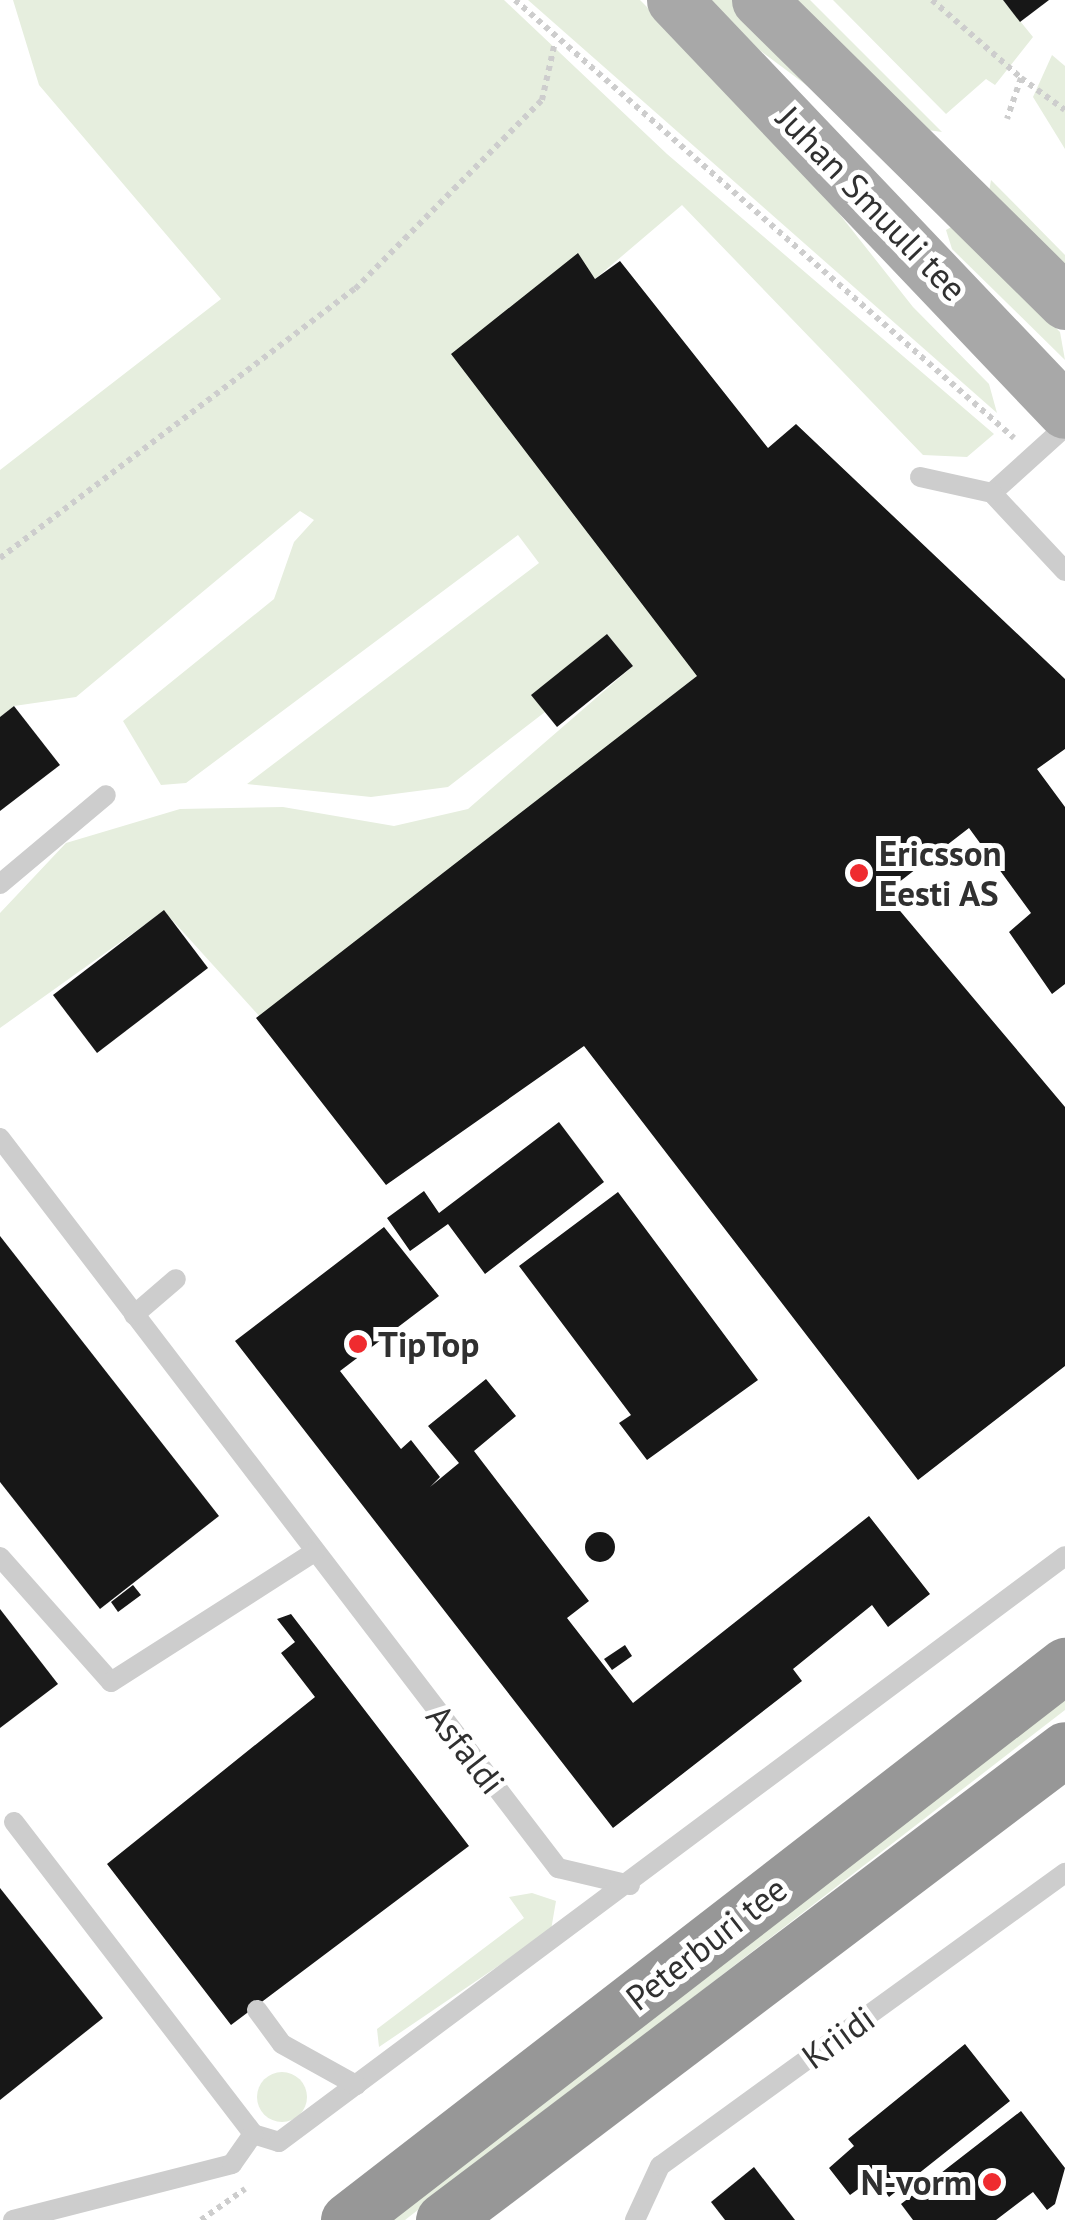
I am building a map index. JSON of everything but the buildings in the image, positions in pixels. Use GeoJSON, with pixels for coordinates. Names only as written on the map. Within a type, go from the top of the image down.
{"type":"FeatureCollection","features":[{"type":"Feature","properties":{"kind":"highway","name":"Peterburi tee"},"geometry":{"type":"LineString","coordinates":[[348,2220],[1065,1666]]}},
{"type":"Feature","properties":{"kind":"highway","name":"Peterburi tee"},"geometry":{"type":"LineString","coordinates":[[444,2220],[1065,1749]]}},
{"type":"Feature","properties":{"kind":"main road","name":"Juhan Smuuli tee"},"geometry":{"type":"LineString","coordinates":[[674,0],[1065,410]]}},
{"type":"Feature","properties":{"kind":"main road","name":"Juhan Smuuli tee"},"geometry":{"type":"LineString","coordinates":[[759,0],[1065,302]]}},
{"type":"Feature","properties":{"kind":"lane"},"geometry":{"type":"LineString","coordinates":[[992,493],[1065,427]]}},
{"type":"Feature","properties":{"kind":"lane"},"geometry":{"type":"LineString","coordinates":[[920,476],[992,493],[1065,571]]}},
{"type":"Feature","properties":{"kind":"lane"},"geometry":{"type":"LineString","coordinates":[[0,884],[106,795]]}},
{"type":"Feature","properties":{"kind":"lane","name":"Asfaldi"},"geometry":{"type":"LineString","coordinates":[[0,1138],[558,1868],[630,1885]]}},
{"type":"Feature","properties":{"kind":"lane"},"geometry":{"type":"LineString","coordinates":[[134,1315],[176,1279]]}},
{"type":"Feature","properties":{"kind":"lane"},"geometry":{"type":"LineString","coordinates":[[0,1556],[111,1682],[314,1552]]}},
{"type":"Feature","properties":{"kind":"lane"},"geometry":{"type":"LineString","coordinates":[[14,1822],[253,2134],[279,2142],[630,1885],[1065,1556]]}},
{"type":"Feature","properties":{"kind":"lane","name":"Kriidi"},"geometry":{"type":"LineString","coordinates":[[635,2220],[660,2166],[1065,1873]]}},
{"type":"Feature","properties":{"kind":"lane"},"geometry":{"type":"LineString","coordinates":[[257,2010],[282,2044],[356,2085]]}},
{"type":"Feature","properties":{"kind":"lane"},"geometry":{"type":"LineString","coordinates":[[13,2220],[232,2164],[253,2134]]}},
{"type":"Feature","properties":{"kind":"path"},"geometry":{"type":"LineString","coordinates":[[516,0],[555,42],[1033,454]]}},
{"type":"Feature","properties":{"kind":"path"},"geometry":{"type":"LineString","coordinates":[[932,0],[1020,78],[1065,110]]}},
{"type":"Feature","properties":{"kind":"path"},"geometry":{"type":"LineString","coordinates":[[0,558],[355,289],[542,100],[555,42]]}},
{"type":"Feature","properties":{"kind":"path"},"geometry":{"type":"LineString","coordinates":[[1007,118],[1020,78]]}},
{"type":"Feature","properties":{"kind":"green space"},"geometry":{"type":"Polygon","coordinates":[[[13,0],[504,0],[667,154],[994,434],[967,457],[923,455],[682,205],[595,279],[578,254],[697,676],[262,1019],[164,911],[0,1028],[0,913],[66,843],[180,809],[283,807],[394,826],[468,809],[633,666],[607,634],[545,712],[448,787],[371,797],[247,784],[539,563],[518,535],[186,783],[161,785],[123,721],[274,599],[294,542],[314,520],[300,511],[76,697],[14,706],[0,717],[0,470],[221,299],[39,85],[13,0]]]}},
{"type":"Feature","properties":{"kind":"green space"},"geometry":{"type":"Polygon","coordinates":[[[528,0],[640,0],[788,149],[913,307],[989,384],[997,413],[528,0]]]}},
{"type":"Feature","properties":{"kind":"green space"},"geometry":{"type":"Polygon","coordinates":[[[706,0],[732,0],[829,102],[738,34],[706,0]]]}},
{"type":"Feature","properties":{"kind":"green space"},"geometry":{"type":"Polygon","coordinates":[[[795,0],[810,0],[942,132],[921,129],[795,0]]]}},
{"type":"Feature","properties":{"kind":"green space"},"geometry":{"type":"Polygon","coordinates":[[[833,0],[1003,0],[1033,37],[995,85],[986,79],[946,114],[833,0]]]}},
{"type":"Feature","properties":{"kind":"green space"},"geometry":{"type":"Polygon","coordinates":[[[1052,55],[1065,66],[1065,149],[1033,97],[1052,55]]]}},
{"type":"Feature","properties":{"kind":"green space"},"geometry":{"type":"Polygon","coordinates":[[[991,180],[1065,255],[1065,273],[989,192],[991,180]]]}},
{"type":"Feature","properties":{"kind":"green space"},"geometry":{"type":"Polygon","coordinates":[[[955,225],[1060,332],[1065,360],[952,249],[946,230],[955,225]]]}},
{"type":"Feature","properties":{"kind":"green space"},"geometry":{"type":"Polygon","coordinates":[[[1065,1693],[1065,1710],[405,2220],[380,2220],[1065,1693]]]}},
{"type":"Feature","properties":{"kind":"green space"},"geometry":{"type":"Polygon","coordinates":[[[532,1893],[556,1901],[551,1930],[379,2047],[377,2029],[524,1918],[509,1897],[532,1893]]]}},
{"type":"Feature","properties":{"kind":"green space"},"geometry":{"type":"Polygon","coordinates":[[[282,2072],[300,2079],[307,2097],[300,2115],[282,2122],[264,2115],[257,2097],[264,2079],[282,2072]]]}},
{"type":"Feature","properties":{"kind":"place","name":"Ericsson Eesti AS"},"geometry":{"type":"Point","coordinates":[859,873]}},
{"type":"Feature","properties":{"kind":"place","name":"TipTop"},"geometry":{"type":"Point","coordinates":[358,1344]}},
{"type":"Feature","properties":{"kind":"place","name":"N-vorm"},"geometry":{"type":"Point","coordinates":[992,2182]}}]}
